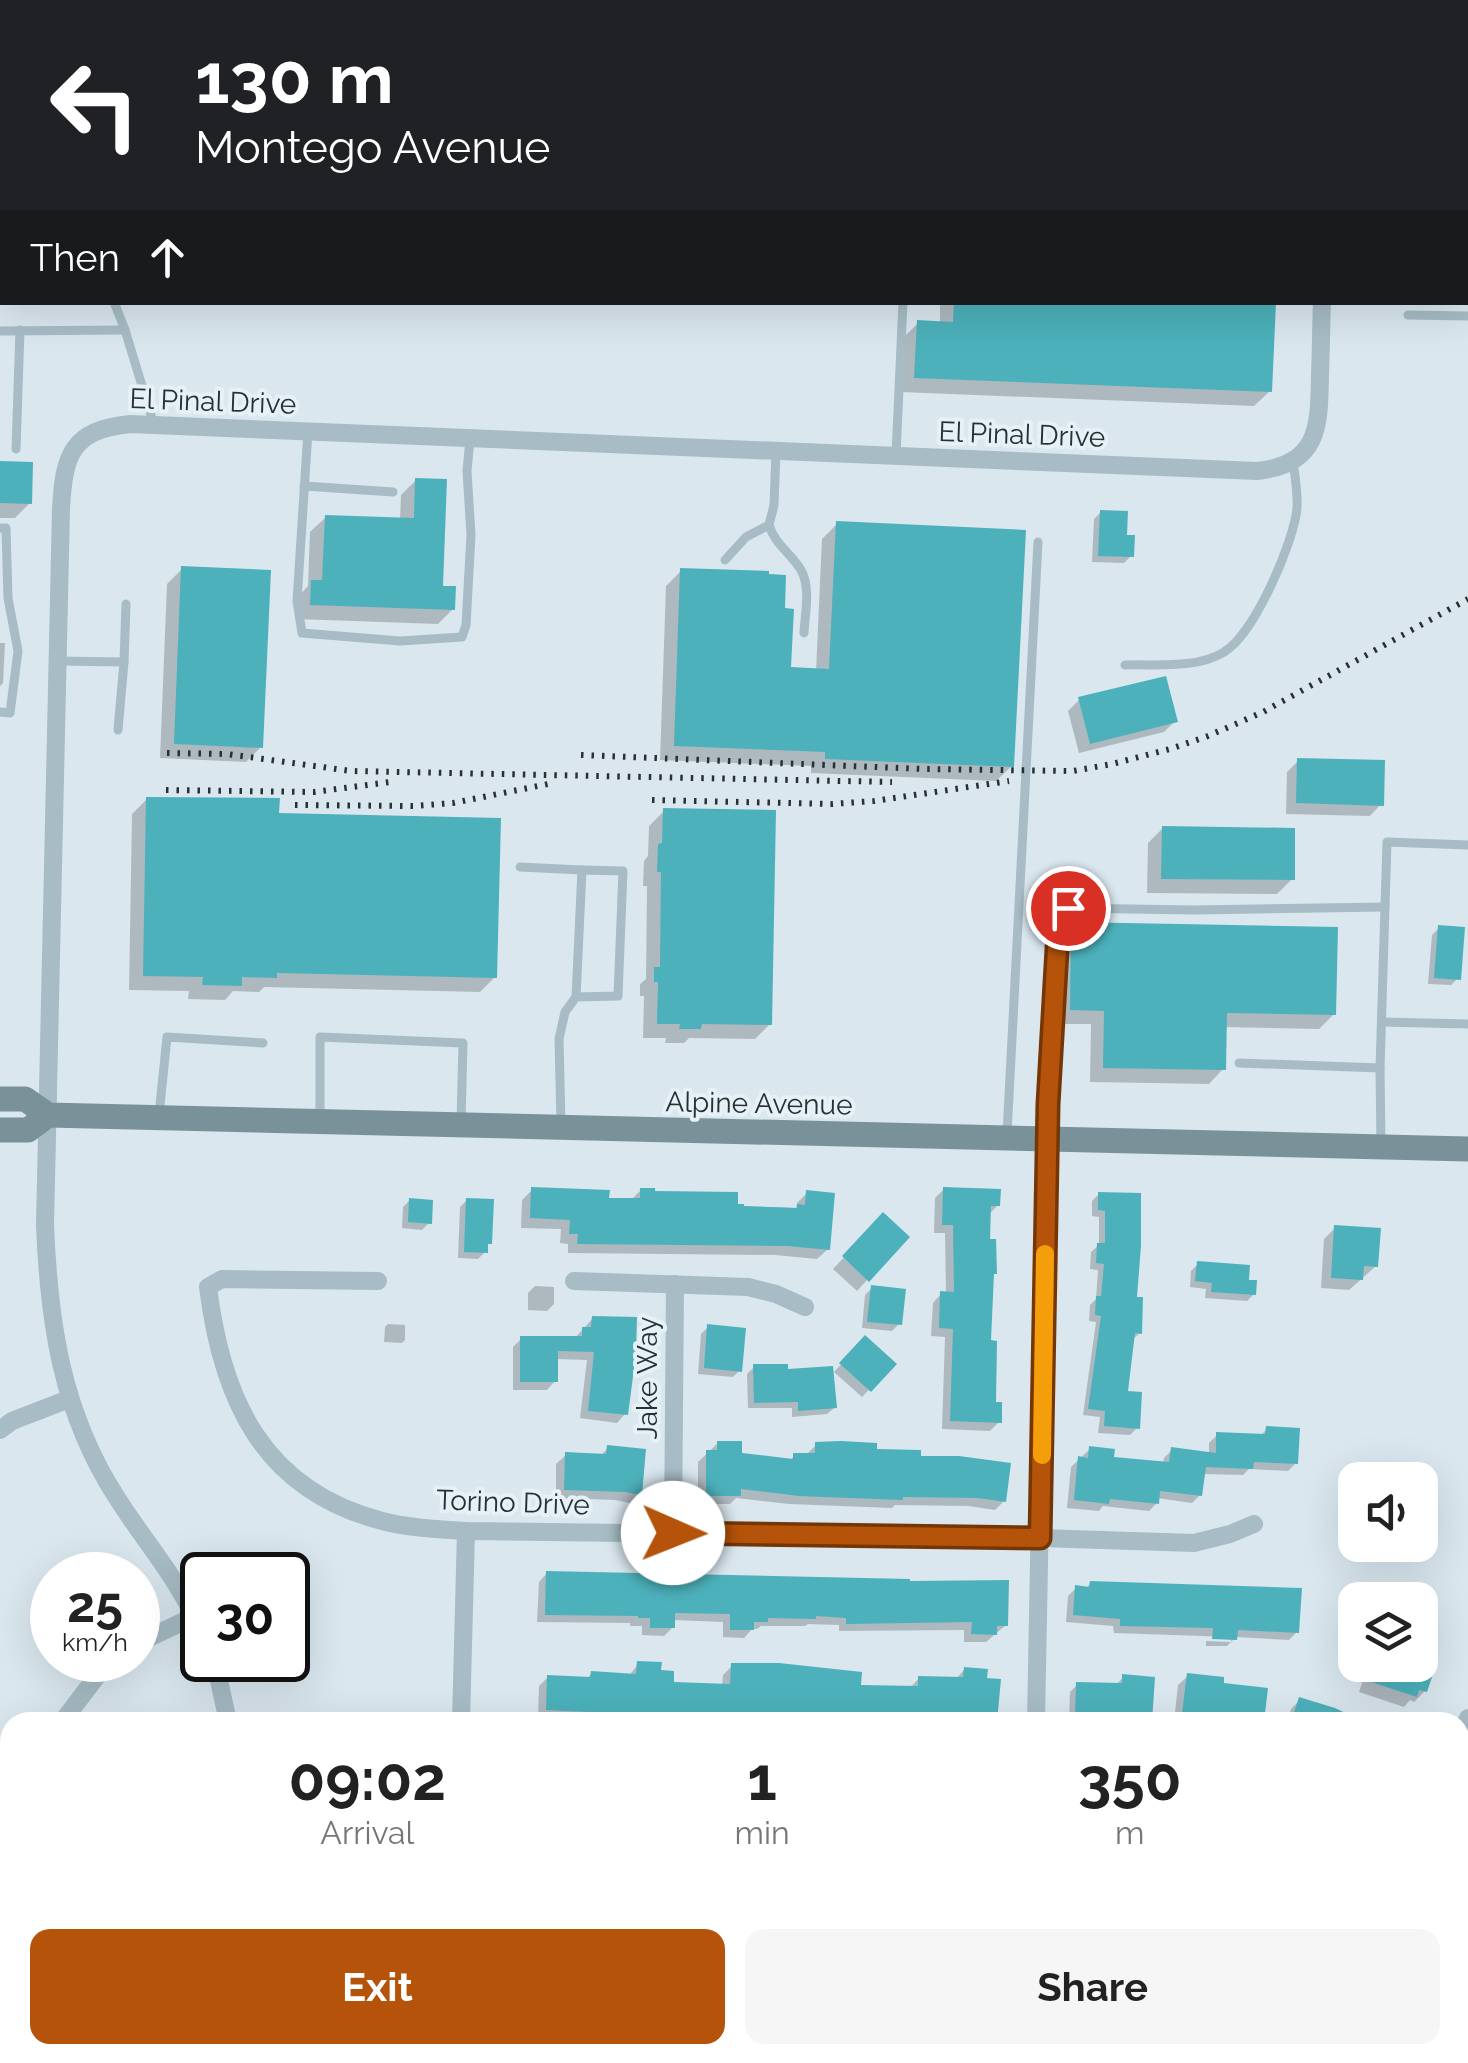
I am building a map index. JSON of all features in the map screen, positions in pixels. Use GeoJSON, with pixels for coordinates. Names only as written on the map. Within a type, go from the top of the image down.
{"type":"FeatureCollection","features":[{"type":"Feature","properties":{"kind":"street"},"geometry":{"type":"LineString","coordinates":[[1293,462],[1305,452],[1318,425],[1322,305]]}},
{"type":"Feature","properties":{"kind":"street","name":"El Pinal Drive"},"geometry":{"type":"LineString","coordinates":[[180,1587],[114,1494],[91,1450],[69,1399],[56,1351],[47,1286],[45,1226],[61,509],[63,475],[68,459],[80,443],[108,426],[130,424],[1258,471],[1278,469],[1293,462]]}},
{"type":"Feature","properties":{"kind":"street","name":"Alpine Avenue"},"geometry":{"type":"LineString","coordinates":[[0,1099],[25,1099],[48,1115],[1468,1149]]}},
{"type":"Feature","properties":{"kind":"street","name":"Alpine Avenue"},"geometry":{"type":"LineString","coordinates":[[0,1130],[28,1130],[48,1115]]}},
{"type":"Feature","properties":{"kind":"street"},"geometry":{"type":"LineString","coordinates":[[1036,1712],[1046,1140]]}},
{"type":"Feature","properties":{"kind":"street","name":"Torino Drive"},"geometry":{"type":"LineString","coordinates":[[378,1281],[222,1279],[208,1287],[222,1365],[258,1441],[311,1490],[384,1522],[466,1531],[1194,1542],[1254,1524]]}},
{"type":"Feature","properties":{"kind":"street"},"geometry":{"type":"LineString","coordinates":[[574,1281],[748,1287],[805,1307]]}},
{"type":"Feature","properties":{"kind":"street","name":"Jake Way"},"geometry":{"type":"LineString","coordinates":[[673,1533],[675,1284]]}},
{"type":"Feature","properties":{"kind":"street"},"geometry":{"type":"LineString","coordinates":[[0,1430],[12,1421],[69,1399]]}},
{"type":"Feature","properties":{"kind":"street"},"geometry":{"type":"LineString","coordinates":[[460,1712],[466,1531]]}},
{"type":"Feature","properties":{"kind":"street"},"geometry":{"type":"LineString","coordinates":[[70,1712],[92,1682]]}},
{"type":"Feature","properties":{"kind":"street"},"geometry":{"type":"LineString","coordinates":[[220,1682],[226,1712]]}},
{"type":"Feature","properties":{"kind":"lane"},"geometry":{"type":"LineString","coordinates":[[115,305],[154,425]]}},
{"type":"Feature","properties":{"kind":"lane"},"geometry":{"type":"LineString","coordinates":[[896,456],[903,305]]}},
{"type":"Feature","properties":{"kind":"lane"},"geometry":{"type":"LineString","coordinates":[[1408,315],[1468,316]]}},
{"type":"Feature","properties":{"kind":"lane"},"geometry":{"type":"LineString","coordinates":[[0,330],[125,330]]}},
{"type":"Feature","properties":{"kind":"lane"},"geometry":{"type":"LineString","coordinates":[[16,449],[20,330]]}},
{"type":"Feature","properties":{"kind":"lane"},"geometry":{"type":"LineString","coordinates":[[308,432],[298,601],[302,633],[400,640],[462,637],[471,536],[467,471],[470,438]]}},
{"type":"Feature","properties":{"kind":"lane"},"geometry":{"type":"LineString","coordinates":[[776,451],[774,505],[769,525],[773,538],[801,570],[807,589],[804,633]]}},
{"type":"Feature","properties":{"kind":"lane"},"geometry":{"type":"LineString","coordinates":[[1125,665],[1200,662],[1225,652],[1243,636],[1283,556],[1294,523],[1297,506],[1293,462]]}},
{"type":"Feature","properties":{"kind":"lane"},"geometry":{"type":"LineString","coordinates":[[304,486],[393,492]]}},
{"type":"Feature","properties":{"kind":"lane"},"geometry":{"type":"LineString","coordinates":[[725,560],[746,536],[769,525]]}},
{"type":"Feature","properties":{"kind":"lane"},"geometry":{"type":"LineString","coordinates":[[0,528],[6,528],[8,598],[18,651],[10,712],[0,712]]}},
{"type":"Feature","properties":{"kind":"lane"},"geometry":{"type":"LineString","coordinates":[[1007,1139],[1038,542]]}},
{"type":"Feature","properties":{"kind":"lane"},"geometry":{"type":"LineString","coordinates":[[118,730],[126,604]]}},
{"type":"Feature","properties":{"kind":"lane"},"geometry":{"type":"LineString","coordinates":[[58,661],[124,662]]}},
{"type":"Feature","properties":{"kind":"lane"},"geometry":{"type":"LineString","coordinates":[[1381,1148],[1386,842],[1468,845]]}},
{"type":"Feature","properties":{"kind":"lane"},"geometry":{"type":"LineString","coordinates":[[520,867],[622,871],[618,996],[576,998]]}},
{"type":"Feature","properties":{"kind":"lane"},"geometry":{"type":"LineString","coordinates":[[561,1128],[559,1039],[565,1012],[576,998],[582,870]]}},
{"type":"Feature","properties":{"kind":"lane"},"geometry":{"type":"LineString","coordinates":[[1046,1140],[1059,915],[1068,908],[1385,907]]}},
{"type":"Feature","properties":{"kind":"lane"},"geometry":{"type":"LineString","coordinates":[[1382,1022],[1468,1024]]}},
{"type":"Feature","properties":{"kind":"lane"},"geometry":{"type":"LineString","coordinates":[[320,1122],[320,1036],[462,1044],[461,1126]]}},
{"type":"Feature","properties":{"kind":"lane"},"geometry":{"type":"LineString","coordinates":[[159,1118],[167,1037],[263,1043]]}},
{"type":"Feature","properties":{"kind":"lane"},"geometry":{"type":"LineString","coordinates":[[1239,1063],[1380,1068]]}},
{"type":"Feature","properties":{"kind":"building"},"geometry":{"type":"Polygon","coordinates":[[[954,305],[1276,305],[1272,392],[914,378],[917,320],[953,322],[954,305]]]}},
{"type":"Feature","properties":{"kind":"building"},"geometry":{"type":"Polygon","coordinates":[[[0,461],[33,462],[32,504],[0,503],[0,461]]]}},
{"type":"Feature","properties":{"kind":"building"},"geometry":{"type":"Polygon","coordinates":[[[415,478],[447,479],[443,586],[456,586],[455,610],[310,605],[311,580],[322,580],[325,515],[414,518],[415,478]]]}},
{"type":"Feature","properties":{"kind":"building"},"geometry":{"type":"Polygon","coordinates":[[[1100,510],[1128,511],[1127,535],[1135,535],[1134,557],[1098,556],[1100,510]]]}},
{"type":"Feature","properties":{"kind":"building"},"geometry":{"type":"Polygon","coordinates":[[[836,521],[1026,530],[1014,767],[825,759],[825,752],[674,746],[680,568],[786,575],[785,608],[794,609],[791,667],[829,669],[836,521]]]}},
{"type":"Feature","properties":{"kind":"building"},"geometry":{"type":"Polygon","coordinates":[[[181,566],[271,570],[263,748],[174,744],[181,566]]]}},
{"type":"Feature","properties":{"kind":"building"},"geometry":{"type":"Polygon","coordinates":[[[1166,676],[1178,722],[1090,744],[1078,697],[1166,676]]]}},
{"type":"Feature","properties":{"kind":"building"},"geometry":{"type":"Polygon","coordinates":[[[1297,758],[1385,760],[1384,806],[1296,803],[1297,758]]]}},
{"type":"Feature","properties":{"kind":"building"},"geometry":{"type":"Polygon","coordinates":[[[146,797],[280,798],[279,813],[501,818],[497,978],[277,973],[277,978],[242,977],[242,986],[202,985],[203,977],[143,976],[146,797]]]}},
{"type":"Feature","properties":{"kind":"building"},"geometry":{"type":"Polygon","coordinates":[[[663,808],[776,810],[772,1025],[702,1024],[701,1029],[679,1029],[680,1024],[657,1024],[658,982],[654,982],[654,967],[660,967],[661,872],[657,872],[663,808]]]}},
{"type":"Feature","properties":{"kind":"building"},"geometry":{"type":"Polygon","coordinates":[[[1162,826],[1295,828],[1295,880],[1161,879],[1162,826]]]}},
{"type":"Feature","properties":{"kind":"building"},"geometry":{"type":"Polygon","coordinates":[[[1071,922],[1338,927],[1336,1015],[1227,1013],[1226,1070],[1103,1068],[1104,1011],[1070,1010],[1071,922]]]}},
{"type":"Feature","properties":{"kind":"building"},"geometry":{"type":"Polygon","coordinates":[[[1438,925],[1465,927],[1461,980],[1434,978],[1438,925]]]}},
{"type":"Feature","properties":{"kind":"building"},"geometry":{"type":"Polygon","coordinates":[[[531,1187],[610,1190],[609,1198],[640,1198],[640,1188],[738,1192],[738,1204],[744,1206],[797,1208],[797,1204],[805,1205],[806,1190],[835,1193],[830,1250],[577,1244],[578,1234],[569,1234],[570,1220],[530,1218],[531,1187]]]}},
{"type":"Feature","properties":{"kind":"building"},"geometry":{"type":"Polygon","coordinates":[[[943,1187],[1001,1189],[1000,1206],[991,1206],[990,1239],[996,1239],[991,1340],[997,1341],[996,1402],[1002,1402],[1002,1423],[950,1421],[953,1329],[939,1328],[940,1291],[954,1292],[953,1225],[942,1225],[943,1187]]]}},
{"type":"Feature","properties":{"kind":"building"},"geometry":{"type":"Polygon","coordinates":[[[1098,1192],[1141,1193],[1137,1297],[1143,1297],[1142,1334],[1135,1333],[1128,1391],[1142,1392],[1140,1429],[1104,1426],[1105,1411],[1088,1409],[1101,1316],[1095,1315],[1096,1296],[1101,1296],[1104,1264],[1096,1263],[1097,1243],[1105,1243],[1105,1211],[1098,1210],[1098,1192]]]}},
{"type":"Feature","properties":{"kind":"building"},"geometry":{"type":"Polygon","coordinates":[[[409,1198],[433,1200],[432,1224],[408,1222],[409,1198]]]}},
{"type":"Feature","properties":{"kind":"building"},"geometry":{"type":"Polygon","coordinates":[[[466,1198],[494,1199],[488,1253],[464,1252],[466,1198]]]}},
{"type":"Feature","properties":{"kind":"building"},"geometry":{"type":"Polygon","coordinates":[[[883,1212],[910,1237],[869,1282],[842,1256],[883,1212]]]}},
{"type":"Feature","properties":{"kind":"building"},"geometry":{"type":"Polygon","coordinates":[[[1334,1225],[1381,1228],[1378,1267],[1364,1266],[1363,1280],[1331,1278],[1334,1225]]]}},
{"type":"Feature","properties":{"kind":"building"},"geometry":{"type":"Polygon","coordinates":[[[1197,1261],[1250,1265],[1249,1280],[1257,1280],[1256,1295],[1211,1292],[1212,1283],[1195,1281],[1197,1261]]]}},
{"type":"Feature","properties":{"kind":"building"},"geometry":{"type":"Polygon","coordinates":[[[871,1285],[906,1289],[902,1325],[867,1322],[871,1285]]]}},
{"type":"Feature","properties":{"kind":"building"},"geometry":{"type":"Polygon","coordinates":[[[592,1316],[637,1317],[628,1415],[588,1411],[594,1352],[558,1351],[558,1382],[520,1382],[520,1336],[582,1336],[582,1327],[591,1327],[592,1316]]]}},
{"type":"Feature","properties":{"kind":"building"},"geometry":{"type":"Polygon","coordinates":[[[707,1324],[746,1328],[742,1372],[704,1368],[707,1324]]]}},
{"type":"Feature","properties":{"kind":"building"},"geometry":{"type":"Polygon","coordinates":[[[865,1335],[897,1364],[871,1392],[839,1363],[865,1335]]]}},
{"type":"Feature","properties":{"kind":"building"},"geometry":{"type":"Polygon","coordinates":[[[753,1364],[788,1364],[788,1369],[833,1366],[837,1408],[798,1411],[798,1402],[754,1403],[753,1364]]]}},
{"type":"Feature","properties":{"kind":"building"},"geometry":{"type":"Polygon","coordinates":[[[1266,1426],[1300,1428],[1298,1464],[1254,1462],[1253,1469],[1206,1467],[1202,1496],[1160,1491],[1159,1504],[1074,1500],[1078,1456],[1088,1458],[1089,1446],[1115,1449],[1114,1457],[1169,1462],[1171,1447],[1216,1453],[1216,1432],[1265,1434],[1266,1426]]]}},
{"type":"Feature","properties":{"kind":"building"},"geometry":{"type":"Polygon","coordinates":[[[717,1441],[742,1441],[742,1453],[793,1459],[793,1453],[815,1453],[815,1442],[841,1441],[877,1443],[877,1449],[921,1450],[921,1456],[1011,1463],[1006,1502],[978,1498],[799,1496],[741,1489],[741,1496],[706,1496],[706,1450],[717,1450],[717,1441]]]}},
{"type":"Feature","properties":{"kind":"building"},"geometry":{"type":"Polygon","coordinates":[[[607,1445],[646,1449],[642,1495],[564,1490],[565,1452],[606,1454],[607,1445]]]}},
{"type":"Feature","properties":{"kind":"building"},"geometry":{"type":"Polygon","coordinates":[[[546,1571],[1009,1580],[1008,1626],[997,1626],[997,1635],[971,1634],[972,1622],[846,1624],[846,1618],[816,1616],[768,1618],[768,1622],[754,1622],[754,1630],[730,1630],[730,1614],[675,1613],[675,1628],[650,1628],[650,1618],[638,1616],[545,1615],[546,1571]]]}},
{"type":"Feature","properties":{"kind":"building"},"geometry":{"type":"Polygon","coordinates":[[[1090,1581],[1302,1588],[1299,1633],[1238,1630],[1237,1640],[1212,1639],[1213,1628],[1120,1626],[1120,1619],[1073,1615],[1075,1585],[1089,1587],[1090,1581]]]}},
{"type":"Feature","properties":{"kind":"building"},"geometry":{"type":"Polygon","coordinates":[[[637,1661],[662,1662],[661,1670],[674,1671],[674,1682],[730,1684],[731,1663],[779,1663],[862,1672],[861,1685],[918,1686],[918,1676],[963,1677],[964,1667],[988,1669],[987,1678],[1001,1679],[998,1712],[546,1710],[547,1675],[590,1677],[591,1671],[636,1674],[637,1661]]]}},
{"type":"Feature","properties":{"kind":"building"},"geometry":{"type":"Polygon","coordinates":[[[1187,1673],[1224,1677],[1224,1683],[1268,1688],[1265,1712],[1182,1712],[1187,1673]]]}},
{"type":"Feature","properties":{"kind":"building"},"geometry":{"type":"Polygon","coordinates":[[[1122,1674],[1155,1677],[1153,1712],[1075,1712],[1076,1682],[1122,1683],[1122,1674]]]}},
{"type":"Feature","properties":{"kind":"building"},"geometry":{"type":"Polygon","coordinates":[[[1371,1682],[1430,1682],[1427,1692],[1419,1690],[1417,1697],[1371,1682]]]}},
{"type":"Feature","properties":{"kind":"building"},"geometry":{"type":"Polygon","coordinates":[[[1299,1697],[1343,1712],[1294,1712],[1299,1697]]]}},
{"type":"Feature","properties":{"kind":"railway"},"geometry":{"type":"LineString","coordinates":[[581,755],[1073,771],[1170,749],[1208,736],[1263,712],[1468,599]]}},
{"type":"Feature","properties":{"kind":"railway"},"geometry":{"type":"LineString","coordinates":[[167,753],[227,754],[351,771],[892,782]]}},
{"type":"Feature","properties":{"kind":"railway"},"geometry":{"type":"LineString","coordinates":[[652,800],[832,804],[1009,781]]}},
{"type":"Feature","properties":{"kind":"railway"},"geometry":{"type":"LineString","coordinates":[[166,790],[314,792],[390,782]]}},
{"type":"Feature","properties":{"kind":"railway"},"geometry":{"type":"LineString","coordinates":[[295,805],[453,803],[548,784]]}},
{"type":"Feature","properties":{"kind":"slow traffic"},"geometry":{"type":"LineString","coordinates":[[1042,1455],[1045,1254]]}},
{"type":"Feature","properties":{"kind":"route"},"geometry":{"type":"LineString","coordinates":[[673,1533],[1040,1538],[1048,1104],[1059,915],[1068,908]]}}]}
